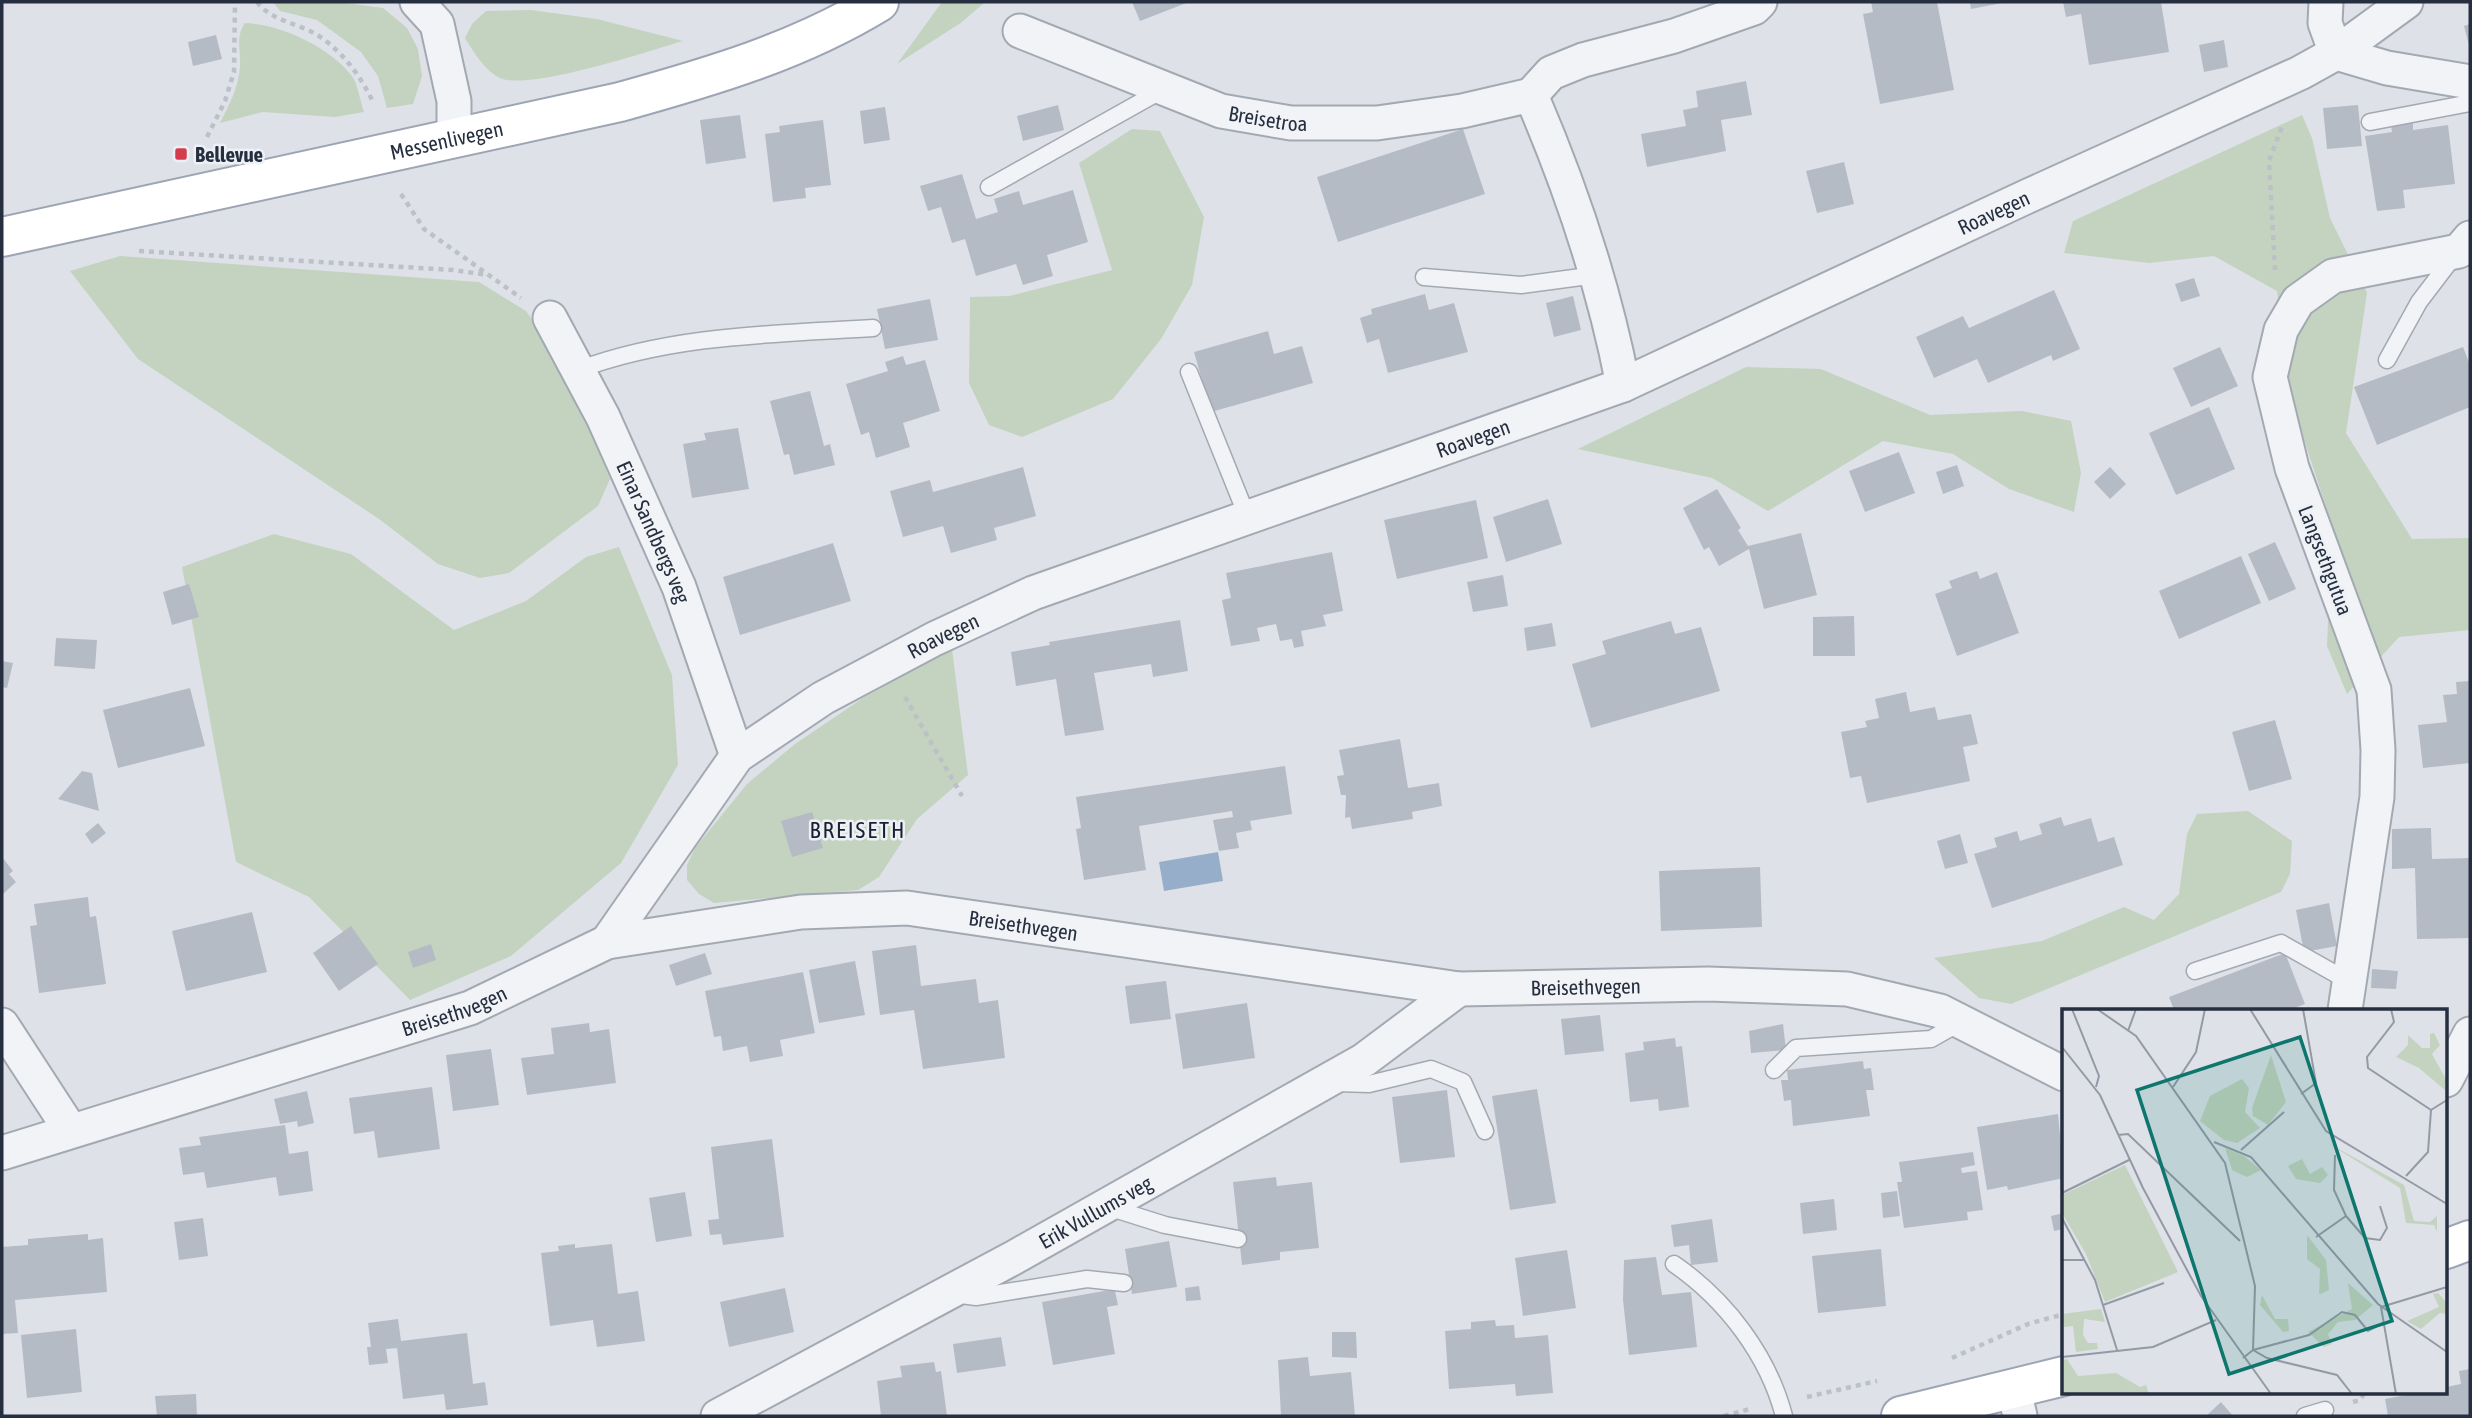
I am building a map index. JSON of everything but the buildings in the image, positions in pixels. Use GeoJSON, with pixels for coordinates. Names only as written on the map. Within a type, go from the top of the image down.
{"type":"FeatureCollection","features":[{"type":"Feature","properties":{"kind":"main road","name":"Messenlivegen"},"geometry":{"type":"LineString","coordinates":[[2,237],[620,102],[721,74],[810,40],[879,2]]}},
{"type":"Feature","properties":{"kind":"main road"},"geometry":{"type":"LineString","coordinates":[[2448,1248],[2470,1240]]}},
{"type":"Feature","properties":{"kind":"main road"},"geometry":{"type":"LineString","coordinates":[[1901,1416],[2017,1403],[2062,1377]]}},
{"type":"Feature","properties":{"kind":"street"},"geometry":{"type":"LineString","coordinates":[[417,2],[437,24],[454,101],[454,138]]}},
{"type":"Feature","properties":{"kind":"street","name":"Breisetroa"},"geometry":{"type":"LineString","coordinates":[[1020,31],[1221,111],[1291,123],[1377,123],[1462,111],[1531,95],[1551,74],[1583,60],[1674,36],[1754,8],[1760,2]]}},
{"type":"Feature","properties":{"kind":"street"},"geometry":{"type":"LineString","coordinates":[[2326,2],[2325,23],[2336,53],[2470,89]]}},
{"type":"Feature","properties":{"kind":"street","name":"Roavegen"},"geometry":{"type":"LineString","coordinates":[[607,942],[737,757],[823,698],[886,664],[1033,593],[1623,385],[2028,196],[2300,73],[2336,53],[2406,2]]}},
{"type":"Feature","properties":{"kind":"street"},"geometry":{"type":"LineString","coordinates":[[1531,95],[1555,150],[1596,275],[1612,327],[1623,385]]}},
{"type":"Feature","properties":{"kind":"street","name":"Langsethgutua"},"geometry":{"type":"LineString","coordinates":[[2346,996],[2377,797],[2378,751],[2374,690],[2292,468],[2270,377],[2281,330],[2298,301],[2333,276],[2464,244]]}},
{"type":"Feature","properties":{"kind":"street","name":"Einar Sandbergs veg"},"geometry":{"type":"LineString","coordinates":[[550,318],[603,417],[679,586],[737,757]]}},
{"type":"Feature","properties":{"kind":"street","name":"Breisethvegen"},"geometry":{"type":"LineString","coordinates":[[2,1153],[471,1008],[607,942],[801,912],[907,908],[1460,989],[1708,984],[1847,989],[1940,1012],[2062,1073]]}},
{"type":"Feature","properties":{"kind":"street","name":"Erik Vullums veg"},"geometry":{"type":"LineString","coordinates":[[718,1416],[948,1293],[1364,1060],[1460,989]]}},
{"type":"Feature","properties":{"kind":"street"},"geometry":{"type":"LineString","coordinates":[[2,1025],[71,1131]]}},
{"type":"Feature","properties":{"kind":"street"},"geometry":{"type":"LineString","coordinates":[[2448,1076],[2470,1034]]}},
{"type":"Feature","properties":{"kind":"lane"},"geometry":{"type":"LineString","coordinates":[[989,187],[1165,89]]}},
{"type":"Feature","properties":{"kind":"lane"},"geometry":{"type":"LineString","coordinates":[[2370,122],[2470,89]]}},
{"type":"Feature","properties":{"kind":"lane"},"geometry":{"type":"LineString","coordinates":[[2387,360],[2419,302],[2464,244]]}},
{"type":"Feature","properties":{"kind":"lane"},"geometry":{"type":"LineString","coordinates":[[1424,277],[1521,285],[1596,275]]}},
{"type":"Feature","properties":{"kind":"lane"},"geometry":{"type":"LineString","coordinates":[[578,370],[620,354],[730,337],[873,328]]}},
{"type":"Feature","properties":{"kind":"lane"},"geometry":{"type":"LineString","coordinates":[[1189,372],[1247,516]]}},
{"type":"Feature","properties":{"kind":"lane"},"geometry":{"type":"LineString","coordinates":[[2195,971],[2281,943],[2346,996]]}},
{"type":"Feature","properties":{"kind":"lane"},"geometry":{"type":"LineString","coordinates":[[1774,1070],[1796,1048],[1931,1039],[1961,1022]]}},
{"type":"Feature","properties":{"kind":"lane"},"geometry":{"type":"LineString","coordinates":[[1324,1082],[1369,1084],[1431,1069],[1463,1082],[1485,1130]]}},
{"type":"Feature","properties":{"kind":"lane"},"geometry":{"type":"LineString","coordinates":[[1104,1206],[1165,1225],[1238,1238]]}},
{"type":"Feature","properties":{"kind":"lane"},"geometry":{"type":"LineString","coordinates":[[1674,1264],[1700,1282],[1753,1345],[1776,1388],[1782,1409]]}},
{"type":"Feature","properties":{"kind":"lane"},"geometry":{"type":"LineString","coordinates":[[948,1293],[976,1297],[1087,1279],[1124,1283]]}},
{"type":"Feature","properties":{"kind":"lane"},"geometry":{"type":"LineString","coordinates":[[2305,1416],[2325,1410]]}},
{"type":"Feature","properties":{"kind":"path"},"geometry":{"type":"LineString","coordinates":[[207,137],[225,101],[234,72],[235,2]]}},
{"type":"Feature","properties":{"kind":"path"},"geometry":{"type":"LineString","coordinates":[[257,2],[264,11],[319,36],[359,72],[374,104]]}},
{"type":"Feature","properties":{"kind":"path"},"geometry":{"type":"LineString","coordinates":[[2281,330],[2269,161],[2300,73]]}},
{"type":"Feature","properties":{"kind":"path"},"geometry":{"type":"LineString","coordinates":[[401,194],[424,229],[550,318]]}},
{"type":"Feature","properties":{"kind":"path"},"geometry":{"type":"LineString","coordinates":[[135,250],[488,275]]}},
{"type":"Feature","properties":{"kind":"path"},"geometry":{"type":"LineString","coordinates":[[886,664],[962,796]]}},
{"type":"Feature","properties":{"kind":"path"},"geometry":{"type":"LineString","coordinates":[[1944,1362],[2028,1324],[2062,1315]]}},
{"type":"Feature","properties":{"kind":"path"},"geometry":{"type":"LineString","coordinates":[[1724,1416],[1782,1409],[1881,1380]]}},
{"type":"Feature","properties":{"kind":"green space"},"geometry":{"type":"Polygon","coordinates":[[[338,2],[383,8],[407,28],[418,49],[422,76],[413,104],[387,108],[378,76],[361,52],[317,20],[280,11],[274,3],[338,2]]]}},
{"type":"Feature","properties":{"kind":"green space"},"geometry":{"type":"Polygon","coordinates":[[[942,2],[985,2],[962,22],[897,64],[942,2]]]}},
{"type":"Feature","properties":{"kind":"green space"},"geometry":{"type":"Polygon","coordinates":[[[531,10],[597,19],[683,41],[562,75],[515,81],[500,78],[484,66],[465,38],[472,24],[486,11],[531,10]]]}},
{"type":"Feature","properties":{"kind":"green space"},"geometry":{"type":"Polygon","coordinates":[[[245,23],[259,24],[288,33],[331,56],[343,65],[354,79],[364,112],[335,117],[263,112],[220,123],[238,81],[239,39],[245,23]]]}},
{"type":"Feature","properties":{"kind":"green space"},"geometry":{"type":"Polygon","coordinates":[[[2302,115],[2312,138],[2330,218],[2367,293],[2346,433],[2412,539],[2470,538],[2470,630],[2399,637],[2347,694],[2327,646],[2332,525],[2290,397],[2277,291],[2214,256],[2149,263],[2064,253],[2073,221],[2302,115]]]}},
{"type":"Feature","properties":{"kind":"green space"},"geometry":{"type":"Polygon","coordinates":[[[1132,129],[1160,131],[1204,217],[1192,285],[1161,339],[1113,399],[1022,437],[989,425],[969,383],[970,297],[1009,296],[1112,270],[1079,163],[1132,129]]]}},
{"type":"Feature","properties":{"kind":"green space"},"geometry":{"type":"Polygon","coordinates":[[[120,256],[479,282],[526,311],[563,364],[610,479],[598,506],[509,573],[480,578],[438,564],[379,519],[138,359],[70,271],[120,256]]]}},
{"type":"Feature","properties":{"kind":"green space"},"geometry":{"type":"Polygon","coordinates":[[[1746,367],[1821,369],[1930,415],[2022,411],[2071,421],[2081,473],[2074,512],[2009,489],[1953,454],[1883,441],[1768,511],[1712,478],[1578,449],[1746,367]]]}},
{"type":"Feature","properties":{"kind":"green space"},"geometry":{"type":"Polygon","coordinates":[[[274,534],[351,554],[454,630],[526,601],[586,557],[619,547],[672,675],[678,765],[621,863],[511,956],[410,1000],[309,897],[236,862],[182,567],[274,534]]]}},
{"type":"Feature","properties":{"kind":"green space"},"geometry":{"type":"Polygon","coordinates":[[[952,649],[968,775],[917,819],[879,877],[858,890],[714,903],[699,894],[687,880],[687,865],[695,848],[747,784],[795,744],[863,698],[952,649]]]}},
{"type":"Feature","properties":{"kind":"green space"},"geometry":{"type":"Polygon","coordinates":[[[2248,811],[2292,841],[2290,874],[2281,892],[2011,1004],[1979,998],[1934,958],[2042,941],[2124,907],[2154,920],[2179,894],[2187,834],[2197,814],[2248,811]]]}},
{"type":"Feature","properties":{"kind":"water"},"geometry":{"type":"Polygon","coordinates":[[[1218,852],[1223,881],[1164,891],[1159,862],[1218,852]]]}},
{"type":"Feature","properties":{"kind":"place","name":"Bellevue"},"geometry":{"type":"Point","coordinates":[181,154]}},
{"type":"Feature","properties":{"kind":"district","name":"BREISETH"},"geometry":{"type":"Point","coordinates":[858,830]}}]}
